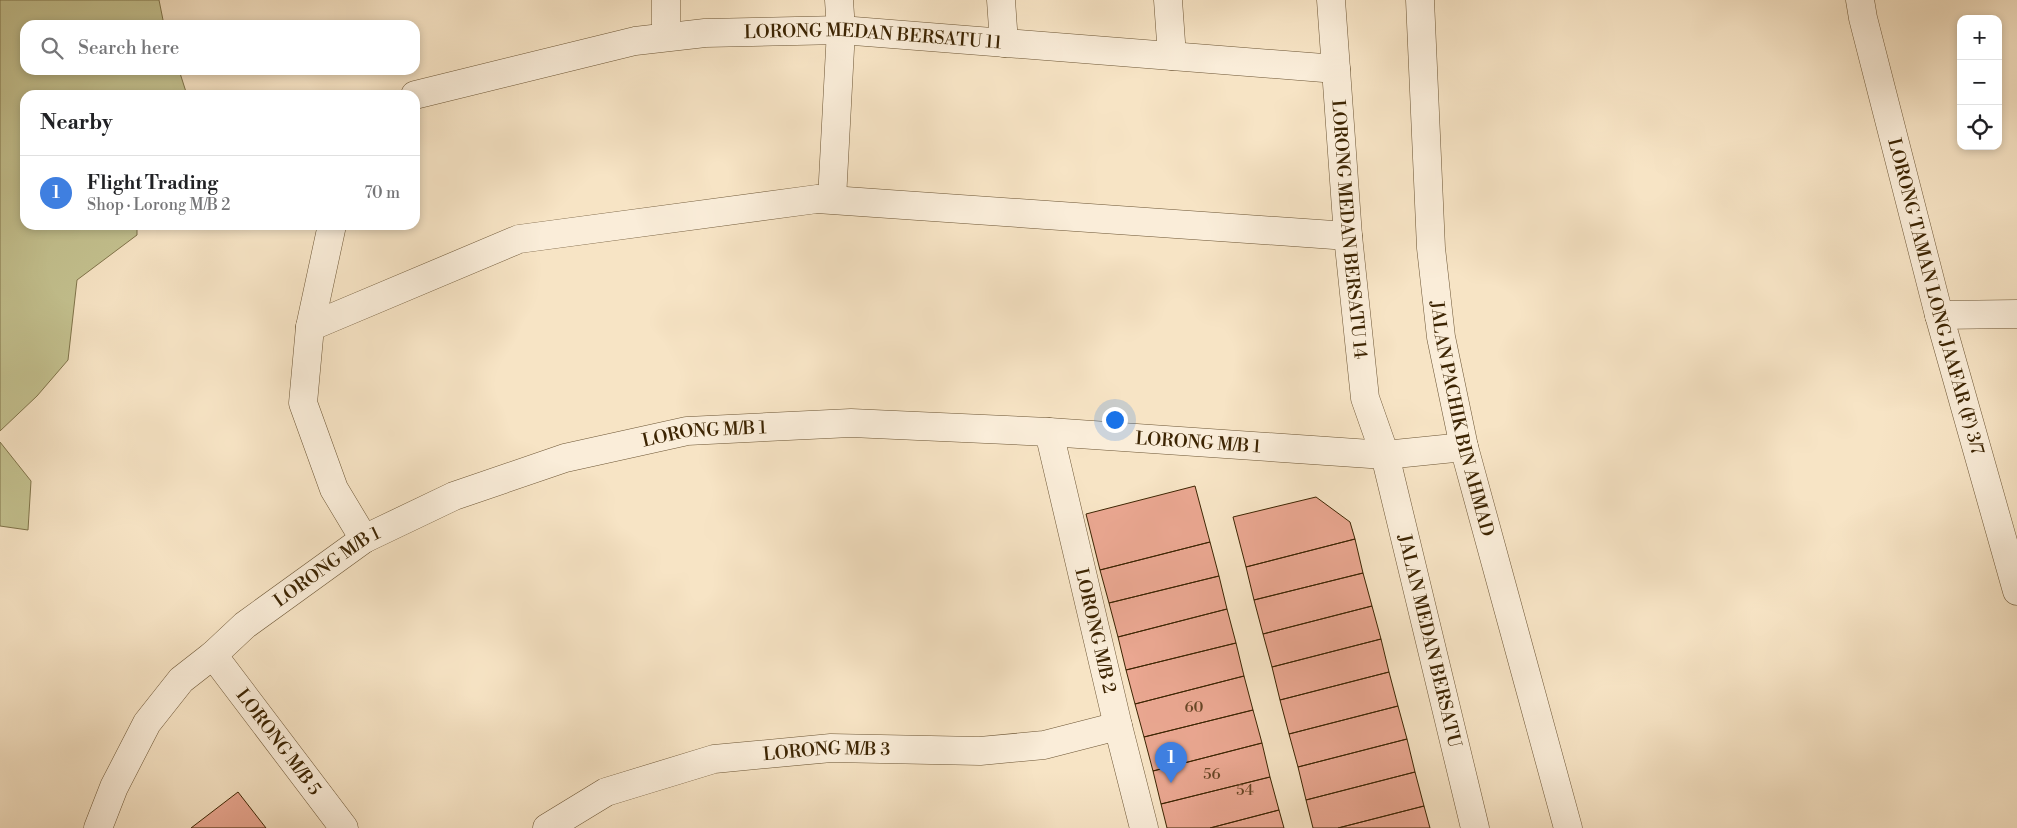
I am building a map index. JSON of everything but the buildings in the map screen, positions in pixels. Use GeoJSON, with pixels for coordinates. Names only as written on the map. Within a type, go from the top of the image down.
{"type":"FeatureCollection","features":[{"type":"Feature","properties":{"kind":"street"},"geometry":{"type":"LineString","coordinates":[[666,0],[666,36]]}},
{"type":"Feature","properties":{"kind":"street"},"geometry":{"type":"LineString","coordinates":[[832,198],[841,30],[839,0]]}},
{"type":"Feature","properties":{"kind":"street"},"geometry":{"type":"LineString","coordinates":[[1001,0],[1004,44]]}},
{"type":"Feature","properties":{"kind":"street"},"geometry":{"type":"LineString","coordinates":[[1168,0],[1172,56]]}},
{"type":"Feature","properties":{"kind":"street","name":"LORONG MEDAN BERSATU 14"},"geometry":{"type":"LineString","coordinates":[[1331,0],[1348,236],[1365,398],[1385,454]]}},
{"type":"Feature","properties":{"kind":"street","name":"JALAN PACHIK BIN AHMAD"},"geometry":{"type":"LineString","coordinates":[[1420,0],[1431,248],[1441,337],[1464,447],[1568,828]]}},
{"type":"Feature","properties":{"kind":"street","name":"LORONG TAMAN LONG JAAFAR (F) 3/7"},"geometry":{"type":"LineString","coordinates":[[1860,0],[1939,315],[2017,591]]}},
{"type":"Feature","properties":{"kind":"street","name":"LORONG MEDAN BERSATU 11"},"geometry":{"type":"LineString","coordinates":[[420,94],[634,40],[705,33],[841,30],[1336,69]]}},
{"type":"Feature","properties":{"kind":"street"},"geometry":{"type":"LineString","coordinates":[[310,327],[518,239],[817,199],[832,198],[1348,236]]}},
{"type":"Feature","properties":{"kind":"street"},"geometry":{"type":"LineString","coordinates":[[331,230],[310,327],[303,403],[334,489],[364,539]]}},
{"type":"Feature","properties":{"kind":"street"},"geometry":{"type":"LineString","coordinates":[[1939,315],[2017,314]]}},
{"type":"Feature","properties":{"kind":"street","name":"LORONG M/B 1"},"geometry":{"type":"LineString","coordinates":[[98,828],[114,787],[147,723],[181,680],[214,655],[245,625],[364,539],[454,496],[565,458],[687,431],[851,423],[1049,432],[1385,454],[1464,447]]}},
{"type":"Feature","properties":{"kind":"street","name":"LORONG M/B 2"},"geometry":{"type":"LineString","coordinates":[[1049,432],[1144,828]]}},
{"type":"Feature","properties":{"kind":"street","name":"JALAN MEDAN BERSATU"},"geometry":{"type":"LineString","coordinates":[[1385,454],[1475,828]]}},
{"type":"Feature","properties":{"kind":"street","name":"LORONG M/B 5"},"geometry":{"type":"LineString","coordinates":[[214,655],[344,828]]}},
{"type":"Feature","properties":{"kind":"street","name":"LORONG M/B 3"},"geometry":{"type":"LineString","coordinates":[[547,828],[606,792],[714,759],[831,748],[980,751],[1044,745],[1118,726]]}},
{"type":"Feature","properties":{"kind":"shaded area"},"geometry":{"type":"Polygon","coordinates":[[[0,0],[159,0],[163,20],[20,20],[20,75],[181,75],[185,90],[20,90],[20,230],[137,230],[137,235],[77,280],[68,360],[37,396],[0,431],[0,0]]]}},
{"type":"Feature","properties":{"kind":"shaded area"},"geometry":{"type":"Polygon","coordinates":[[[0,442],[31,481],[28,530],[0,526],[0,442]]]}},
{"type":"Feature","properties":{"kind":"place","name":"Flight Trading"},"geometry":{"type":"Point","coordinates":[1171,783]}}]}
